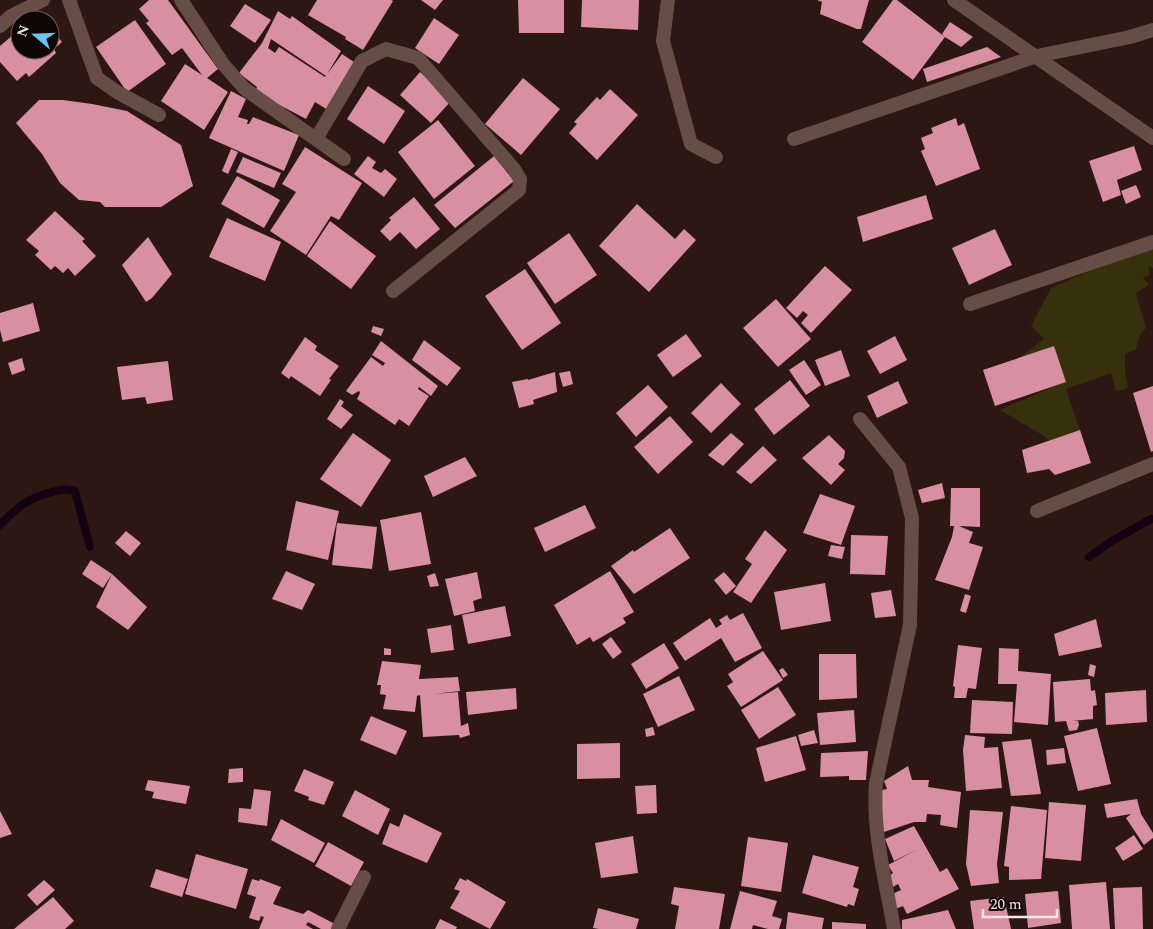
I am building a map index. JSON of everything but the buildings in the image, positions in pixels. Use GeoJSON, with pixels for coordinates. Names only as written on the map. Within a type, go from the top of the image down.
{"type":"FeatureCollection","features":[{"type":"Feature","properties":{"kind":"street"},"geometry":{"type":"LineString","coordinates":[[0,26],[11,16],[43,0]]}},
{"type":"Feature","properties":{"kind":"street"},"geometry":{"type":"LineString","coordinates":[[69,0],[97,78],[117,92],[159,115]]}},
{"type":"Feature","properties":{"kind":"street"},"geometry":{"type":"LineString","coordinates":[[181,0],[223,64],[245,89],[344,159]]}},
{"type":"Feature","properties":{"kind":"street"},"geometry":{"type":"LineString","coordinates":[[668,0],[663,41],[691,144],[716,157]]}},
{"type":"Feature","properties":{"kind":"street"},"geometry":{"type":"LineString","coordinates":[[954,0],[1153,138]]}},
{"type":"Feature","properties":{"kind":"street"},"geometry":{"type":"LineString","coordinates":[[794,138],[1037,56],[1130,37],[1153,30]]}},
{"type":"Feature","properties":{"kind":"street"},"geometry":{"type":"LineString","coordinates":[[316,139],[362,61],[386,49],[418,58],[514,169],[520,179],[519,190],[393,291]]}},
{"type":"Feature","properties":{"kind":"street"},"geometry":{"type":"LineString","coordinates":[[970,304],[1153,242]]}},
{"type":"Feature","properties":{"kind":"street"},"geometry":{"type":"LineString","coordinates":[[860,419],[899,467],[912,518],[910,625],[876,783],[875,797],[881,858],[894,929]]}},
{"type":"Feature","properties":{"kind":"street"},"geometry":{"type":"LineString","coordinates":[[1037,511],[1153,464]]}},
{"type":"Feature","properties":{"kind":"street"},"geometry":{"type":"LineString","coordinates":[[338,929],[364,877]]}},
{"type":"Feature","properties":{"kind":"shaded area"},"geometry":{"type":"Polygon","coordinates":[[[1153,242],[1153,268],[1148,266],[1150,275],[1143,278],[1149,285],[1136,293],[1146,328],[1140,334],[1136,349],[1125,354],[1125,372],[1128,388],[1116,391],[1111,373],[1066,389],[1080,430],[1050,441],[1000,410],[1059,384],[1053,375],[1058,359],[1054,346],[1019,358],[1044,339],[1031,326],[1051,288],[1153,242]]]}},
{"type":"Feature","properties":{"kind":"waterway"},"geometry":{"type":"LineString","coordinates":[[0,525],[17,509],[36,497],[66,489],[72,490],[75,491],[90,547]]}},
{"type":"Feature","properties":{"kind":"waterway"},"geometry":{"type":"LineString","coordinates":[[1089,557],[1112,541],[1151,519]]}}]}
